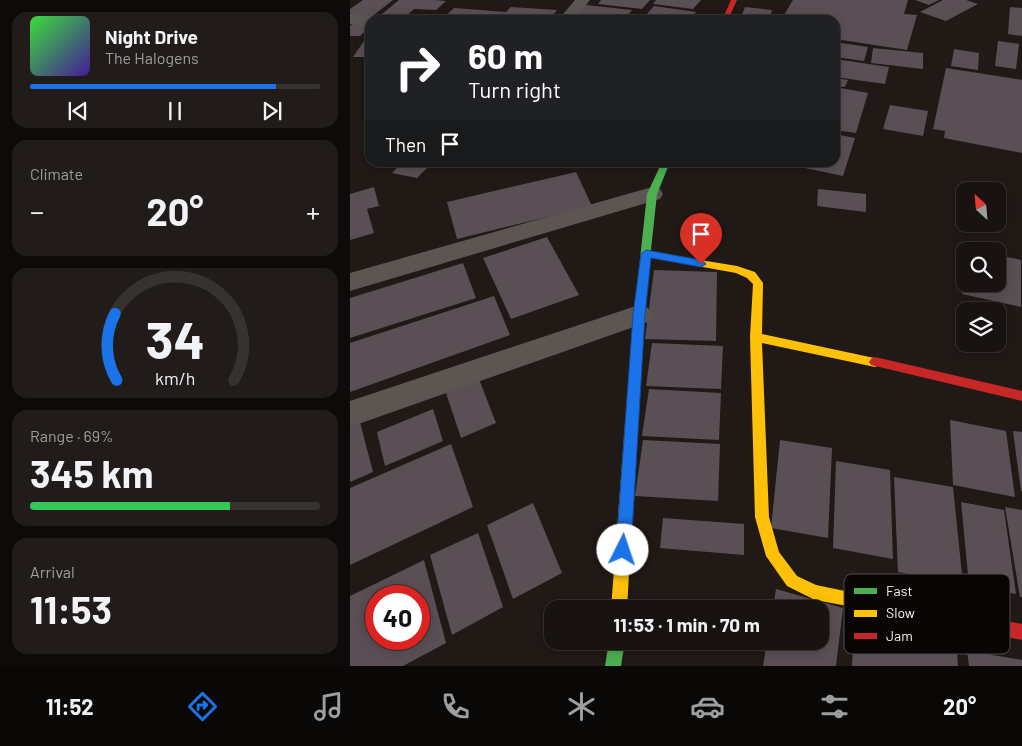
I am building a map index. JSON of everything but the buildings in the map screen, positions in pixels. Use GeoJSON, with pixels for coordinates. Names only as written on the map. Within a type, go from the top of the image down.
{"type":"FeatureCollection","features":[{"type":"Feature","properties":{"kind":"street"},"geometry":{"type":"LineString","coordinates":[[570,15],[583,0]]}},
{"type":"Feature","properties":{"kind":"street"},"geometry":{"type":"LineString","coordinates":[[727,15],[734,0]]}},
{"type":"Feature","properties":{"kind":"street"},"geometry":{"type":"LineString","coordinates":[[350,19],[365,20]]}},
{"type":"Feature","properties":{"kind":"street"},"geometry":{"type":"LineString","coordinates":[[620,600],[639,315],[652,194],[664,167]]}},
{"type":"Feature","properties":{"kind":"street"},"geometry":{"type":"LineString","coordinates":[[350,282],[652,194]]}},
{"type":"Feature","properties":{"kind":"street"},"geometry":{"type":"LineString","coordinates":[[646,254],[737,270],[751,275],[758,283],[756,337],[762,518],[773,556],[792,581],[815,592],[844,598]]}},
{"type":"Feature","properties":{"kind":"street"},"geometry":{"type":"LineString","coordinates":[[350,414],[639,315]]}},
{"type":"Feature","properties":{"kind":"street"},"geometry":{"type":"LineString","coordinates":[[756,337],[948,377],[1022,396]]}},
{"type":"Feature","properties":{"kind":"street"},"geometry":{"type":"LineString","coordinates":[[612,666],[615,650]]}},
{"type":"Feature","properties":{"kind":"traffic: fast"},"geometry":{"type":"LineString","coordinates":[[633,398],[639,315],[652,194],[664,167]]}},
{"type":"Feature","properties":{"kind":"traffic: fast"},"geometry":{"type":"LineString","coordinates":[[613,666],[616,650]]}},
{"type":"Feature","properties":{"kind":"traffic: slow"},"geometry":{"type":"LineString","coordinates":[[646,254],[737,270],[751,275],[758,283],[756,337],[875,362]]}},
{"type":"Feature","properties":{"kind":"traffic: slow"},"geometry":{"type":"LineString","coordinates":[[756,337],[762,517],[773,556],[792,581],[815,592],[844,597]]}},
{"type":"Feature","properties":{"kind":"traffic: slow"},"geometry":{"type":"LineString","coordinates":[[620,600],[633,398]]}},
{"type":"Feature","properties":{"kind":"traffic: jam"},"geometry":{"type":"LineString","coordinates":[[727,15],[734,0]]}},
{"type":"Feature","properties":{"kind":"traffic: jam"},"geometry":{"type":"LineString","coordinates":[[875,362],[1022,396]]}},
{"type":"Feature","properties":{"kind":"traffic: jam"},"geometry":{"type":"LineString","coordinates":[[1010,630],[1022,632]]}},
{"type":"Feature","properties":{"kind":"route"},"geometry":{"type":"LineString","coordinates":[[623,550],[639,315],[646,254],[701,264]]}}]}
